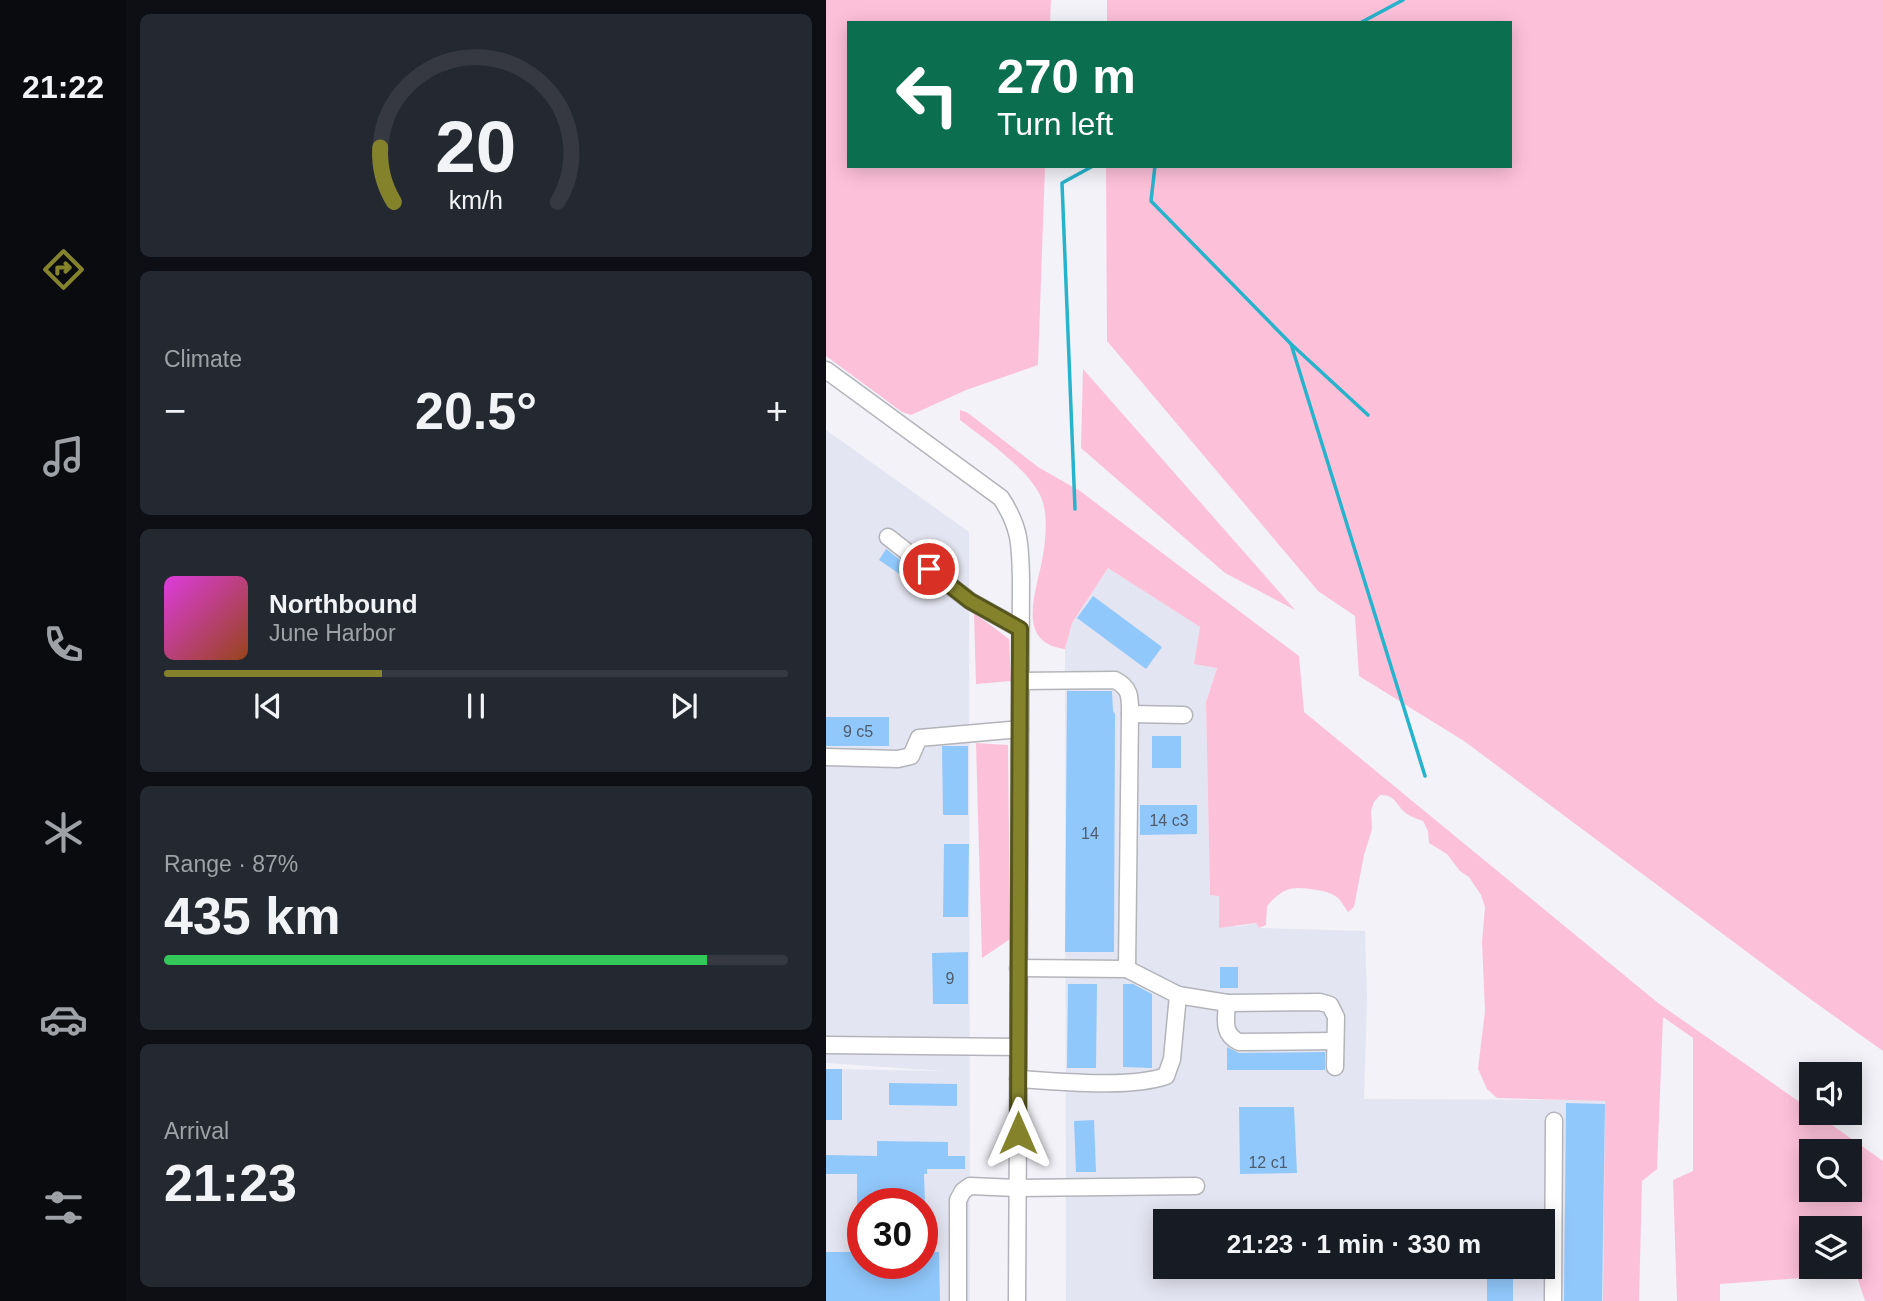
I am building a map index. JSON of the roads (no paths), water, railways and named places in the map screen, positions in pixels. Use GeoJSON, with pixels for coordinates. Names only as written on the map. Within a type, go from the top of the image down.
{"type":"FeatureCollection","features":[{"type":"Feature","properties":{"kind":"street"},"geometry":{"type":"LineString","coordinates":[[826,370],[1001,498],[1015,520],[1020,544],[1017,1301]]}},
{"type":"Feature","properties":{"kind":"street"},"geometry":{"type":"LineString","coordinates":[[888,537],[970,601],[1020,629]]}},
{"type":"Feature","properties":{"kind":"street"},"geometry":{"type":"LineString","coordinates":[[1020,681],[1115,680],[1124,684],[1130,692],[1127,969]]}},
{"type":"Feature","properties":{"kind":"street"},"geometry":{"type":"LineString","coordinates":[[1130,714],[1184,715]]}},
{"type":"Feature","properties":{"kind":"street"},"geometry":{"type":"LineString","coordinates":[[826,757],[898,759],[911,756],[919,738],[1020,729]]}},
{"type":"Feature","properties":{"kind":"street"},"geometry":{"type":"LineString","coordinates":[[1018,968],[1127,969],[1178,995],[1227,1003],[1330,1005],[1336,1017],[1335,1067]]}},
{"type":"Feature","properties":{"kind":"street"},"geometry":{"type":"LineString","coordinates":[[1018,1079],[1149,1082],[1166,1076],[1172,1059],[1178,995]]}},
{"type":"Feature","properties":{"kind":"street"},"geometry":{"type":"LineString","coordinates":[[1227,1003],[1226,1031],[1231,1038],[1239,1042],[1335,1041]]}},
{"type":"Feature","properties":{"kind":"street"},"geometry":{"type":"LineString","coordinates":[[826,1045],[1018,1047]]}},
{"type":"Feature","properties":{"kind":"street"},"geometry":{"type":"LineString","coordinates":[[1553,1301],[1554,1121]]}},
{"type":"Feature","properties":{"kind":"street"},"geometry":{"type":"LineString","coordinates":[[958,1301],[958,1200],[970,1186],[1196,1186]]}},
{"type":"Feature","properties":{"kind":"waterway"},"geometry":{"type":"LineString","coordinates":[[1364,21],[1403,0]]}},
{"type":"Feature","properties":{"kind":"waterway"},"geometry":{"type":"LineString","coordinates":[[1075,509],[1062,183],[1089,168]]}},
{"type":"Feature","properties":{"kind":"waterway"},"geometry":{"type":"LineString","coordinates":[[1155,168],[1151,201],[1291,344],[1368,415]]}},
{"type":"Feature","properties":{"kind":"waterway"},"geometry":{"type":"LineString","coordinates":[[1291,344],[1425,776]]}}]}
